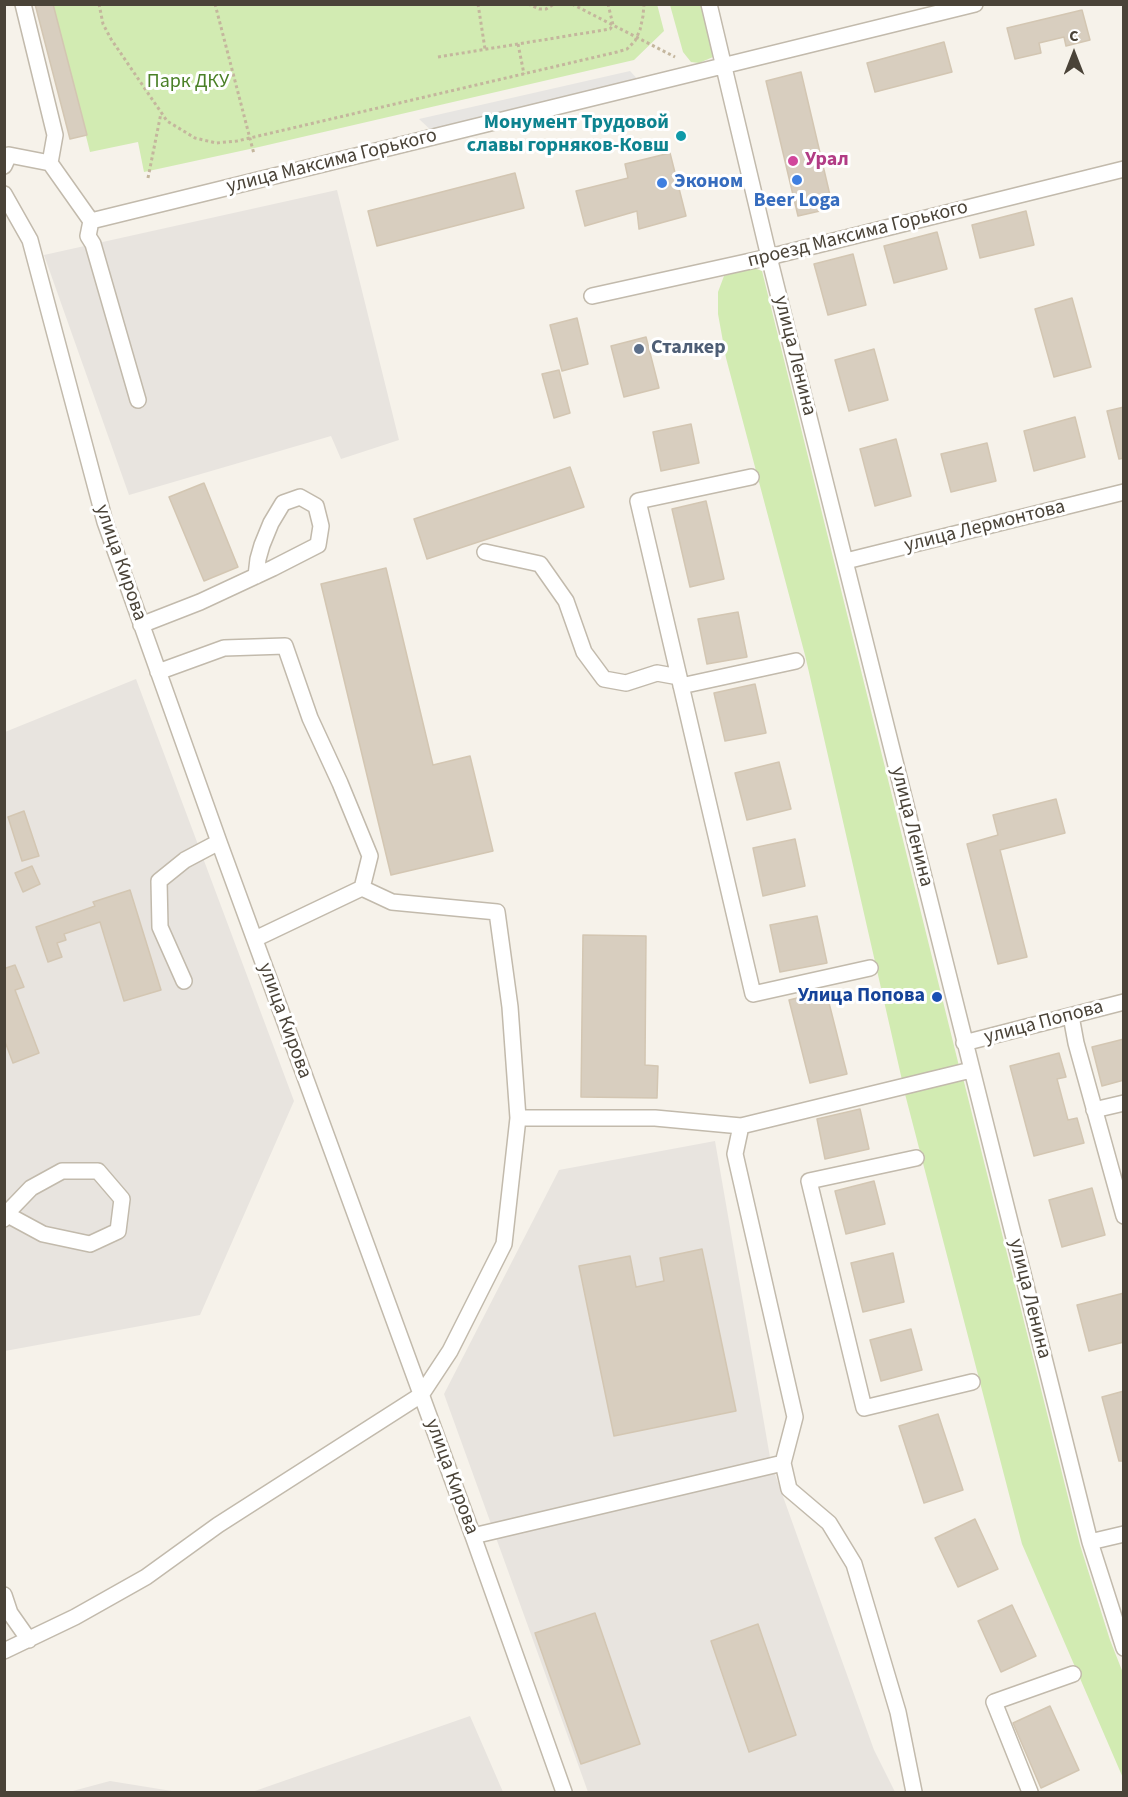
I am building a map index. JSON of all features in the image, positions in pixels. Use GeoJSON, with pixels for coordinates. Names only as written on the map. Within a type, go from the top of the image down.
{"type":"FeatureCollection","features":[{"type":"Feature","properties":{"kind":"street"},"geometry":{"type":"LineString","coordinates":[[23,4],[56,135],[50,163]]}},
{"type":"Feature","properties":{"kind":"street","name":"улица Ленина"},"geometry":{"type":"LineString","coordinates":[[709,4],[769,257],[964,1043],[1090,1542],[1123,1645]]}},
{"type":"Feature","properties":{"kind":"street","name":"улица Максима Горького"},"geometry":{"type":"LineString","coordinates":[[91,221],[975,4]]}},
{"type":"Feature","properties":{"kind":"street"},"geometry":{"type":"LineString","coordinates":[[4,165],[9,155],[50,163],[91,221],[88,236],[93,244],[138,400]]}},
{"type":"Feature","properties":{"kind":"street","name":"проезд Максима Горького"},"geometry":{"type":"LineString","coordinates":[[592,296],[769,257],[1124,169]]}},
{"type":"Feature","properties":{"kind":"street","name":"улица Кирова"},"geometry":{"type":"LineString","coordinates":[[4,194],[30,240],[105,522],[141,625],[564,1792]]}},
{"type":"Feature","properties":{"kind":"street"},"geometry":{"type":"LineString","coordinates":[[751,477],[638,501],[753,994],[870,968]]}},
{"type":"Feature","properties":{"kind":"street","name":"улица Лермонтова"},"geometry":{"type":"LineString","coordinates":[[846,561],[1124,492]]}},
{"type":"Feature","properties":{"kind":"street"},"geometry":{"type":"LineString","coordinates":[[141,625],[200,602],[273,568],[318,545],[321,526],[316,506],[300,498],[283,503],[262,545],[258,559],[256,576]]}},
{"type":"Feature","properties":{"kind":"street"},"geometry":{"type":"LineString","coordinates":[[484,552],[540,564],[566,601],[584,652],[604,679],[626,683],[657,673],[680,681],[796,661]]}},
{"type":"Feature","properties":{"kind":"street"},"geometry":{"type":"LineString","coordinates":[[158,672],[224,648],[285,646],[310,718],[370,856],[362,888]]}},
{"type":"Feature","properties":{"kind":"street"},"geometry":{"type":"LineString","coordinates":[[184,981],[160,927],[159,881],[185,860],[219,842]]}},
{"type":"Feature","properties":{"kind":"street"},"geometry":{"type":"LineString","coordinates":[[255,939],[362,888]]}},
{"type":"Feature","properties":{"kind":"street"},"geometry":{"type":"LineString","coordinates":[[4,1651],[75,1617],[146,1578],[218,1525],[421,1395],[450,1351],[504,1244],[518,1118],[510,1007],[497,912],[392,902],[362,888]]}},
{"type":"Feature","properties":{"kind":"street","name":"улица Попова"},"geometry":{"type":"LineString","coordinates":[[964,1043],[1124,1002]]}},
{"type":"Feature","properties":{"kind":"street"},"geometry":{"type":"LineString","coordinates":[[1071,1016],[1076,1043],[1124,1216]]}},
{"type":"Feature","properties":{"kind":"street"},"geometry":{"type":"LineString","coordinates":[[518,1118],[655,1118],[741,1126],[971,1070]]}},
{"type":"Feature","properties":{"kind":"street"},"geometry":{"type":"LineString","coordinates":[[1094,1110],[1124,1102]]}},
{"type":"Feature","properties":{"kind":"street"},"geometry":{"type":"LineString","coordinates":[[741,1126],[735,1154],[795,1417],[783,1463],[789,1489],[829,1523],[854,1563],[898,1712],[914,1792]]}},
{"type":"Feature","properties":{"kind":"street"},"geometry":{"type":"LineString","coordinates":[[916,1158],[809,1181],[864,1408],[972,1382]]}},
{"type":"Feature","properties":{"kind":"street"},"geometry":{"type":"LineString","coordinates":[[62,1171],[98,1171],[122,1199],[118,1231],[90,1244],[43,1234],[5,1216],[32,1188],[62,1171]]}},
{"type":"Feature","properties":{"kind":"street"},"geometry":{"type":"LineString","coordinates":[[473,1536],[783,1463]]}},
{"type":"Feature","properties":{"kind":"street"},"geometry":{"type":"LineString","coordinates":[[1090,1542],[1124,1534]]}},
{"type":"Feature","properties":{"kind":"street"},"geometry":{"type":"LineString","coordinates":[[4,1595],[10,1613],[29,1640]]}},
{"type":"Feature","properties":{"kind":"street"},"geometry":{"type":"LineString","coordinates":[[1030,1792],[994,1702],[1073,1674]]}},
{"type":"Feature","properties":{"kind":"path"},"geometry":{"type":"LineString","coordinates":[[99,4],[103,24],[111,39],[167,121],[195,138],[216,143],[249,138],[627,49],[637,37],[644,4]]}},
{"type":"Feature","properties":{"kind":"path"},"geometry":{"type":"LineString","coordinates":[[215,4],[254,154]]}},
{"type":"Feature","properties":{"kind":"path"},"geometry":{"type":"LineString","coordinates":[[478,4],[485,49]]}},
{"type":"Feature","properties":{"kind":"path"},"geometry":{"type":"LineString","coordinates":[[528,4],[538,9],[546,9],[554,4]]}},
{"type":"Feature","properties":{"kind":"path"},"geometry":{"type":"LineString","coordinates":[[572,4],[675,57]]}},
{"type":"Feature","properties":{"kind":"path"},"geometry":{"type":"LineString","coordinates":[[608,4],[613,26]]}},
{"type":"Feature","properties":{"kind":"path"},"geometry":{"type":"LineString","coordinates":[[438,57],[610,29],[613,26]]}},
{"type":"Feature","properties":{"kind":"path"},"geometry":{"type":"LineString","coordinates":[[518,44],[524,74]]}},
{"type":"Feature","properties":{"kind":"path"},"geometry":{"type":"LineString","coordinates":[[148,178],[161,113]]}},
{"type":"Feature","properties":{"kind":"shaded area"},"geometry":{"type":"Polygon","coordinates":[[[630,71],[642,84],[434,133],[419,119],[630,71]]]}},
{"type":"Feature","properties":{"kind":"shaded area"},"geometry":{"type":"Polygon","coordinates":[[[337,190],[399,440],[341,459],[331,436],[129,495],[44,255],[337,190]]]}},
{"type":"Feature","properties":{"kind":"shaded area"},"geometry":{"type":"Polygon","coordinates":[[[136,679],[294,1101],[200,1315],[5,1351],[5,732],[136,679]]]}},
{"type":"Feature","properties":{"kind":"shaded area"},"geometry":{"type":"Polygon","coordinates":[[[715,1141],[771,1463],[874,1750],[895,1792],[588,1792],[444,1394],[559,1170],[715,1141]]]}},
{"type":"Feature","properties":{"kind":"shaded area"},"geometry":{"type":"Polygon","coordinates":[[[470,1716],[503,1792],[252,1792],[470,1716]]]}},
{"type":"Feature","properties":{"kind":"shaded area"},"geometry":{"type":"Polygon","coordinates":[[[110,1781],[178,1792],[69,1792],[110,1781]]]}},
{"type":"Feature","properties":{"kind":"green space","name":"Парк ДКУ"},"geometry":{"type":"Polygon","coordinates":[[[657,4],[664,31],[634,60],[144,172],[138,142],[90,152],[53,5],[657,4]]]}},
{"type":"Feature","properties":{"kind":"green space"},"geometry":{"type":"Polygon","coordinates":[[[670,5],[702,5],[713,57],[699,63],[691,62],[683,52],[670,5]]]}},
{"type":"Feature","properties":{"kind":"green space"},"geometry":{"type":"Polygon","coordinates":[[[754,268],[762,271],[959,1066],[902,1080],[805,655],[726,358],[718,314],[718,292],[724,276],[754,268]]]}},
{"type":"Feature","properties":{"kind":"green space"},"geometry":{"type":"Polygon","coordinates":[[[963,1078],[1080,1545],[1110,1640],[1123,1673],[1123,1778],[1022,1544],[905,1094],[963,1078]]]}},
{"type":"Feature","properties":{"kind":"building"},"geometry":{"type":"Polygon","coordinates":[[[35,4],[53,4],[87,135],[70,139],[35,4]]]}},
{"type":"Feature","properties":{"kind":"building"},"geometry":{"type":"Polygon","coordinates":[[[1082,10],[1090,40],[1066,46],[1064,37],[1039,43],[1041,53],[1015,59],[1007,28],[1082,10]]]}},
{"type":"Feature","properties":{"kind":"building"},"geometry":{"type":"Polygon","coordinates":[[[944,42],[952,72],[875,92],[867,63],[944,42]]]}},
{"type":"Feature","properties":{"kind":"building"},"geometry":{"type":"Polygon","coordinates":[[[801,72],[833,208],[798,216],[766,81],[801,72]]]}},
{"type":"Feature","properties":{"kind":"building"},"geometry":{"type":"Polygon","coordinates":[[[670,153],[686,216],[639,229],[637,211],[585,226],[576,191],[628,178],[625,164],[670,153]]]}},
{"type":"Feature","properties":{"kind":"building"},"geometry":{"type":"Polygon","coordinates":[[[515,173],[524,208],[377,246],[368,211],[515,173]]]}},
{"type":"Feature","properties":{"kind":"building"},"geometry":{"type":"Polygon","coordinates":[[[1026,211],[1034,245],[980,258],[972,225],[1026,211]]]}},
{"type":"Feature","properties":{"kind":"building"},"geometry":{"type":"Polygon","coordinates":[[[937,232],[947,269],[894,283],[884,246],[937,232]]]}},
{"type":"Feature","properties":{"kind":"building"},"geometry":{"type":"Polygon","coordinates":[[[853,254],[866,305],[828,315],[814,264],[853,254]]]}},
{"type":"Feature","properties":{"kind":"building"},"geometry":{"type":"Polygon","coordinates":[[[1072,298],[1091,367],[1054,377],[1035,309],[1072,298]]]}},
{"type":"Feature","properties":{"kind":"building"},"geometry":{"type":"Polygon","coordinates":[[[577,318],[588,364],[562,371],[550,325],[577,318]]]}},
{"type":"Feature","properties":{"kind":"building"},"geometry":{"type":"Polygon","coordinates":[[[646,337],[659,388],[624,397],[611,346],[646,337]]]}},
{"type":"Feature","properties":{"kind":"building"},"geometry":{"type":"Polygon","coordinates":[[[874,349],[888,400],[849,411],[835,360],[874,349]]]}},
{"type":"Feature","properties":{"kind":"building"},"geometry":{"type":"Polygon","coordinates":[[[559,370],[570,413],[554,418],[542,374],[559,370]]]}},
{"type":"Feature","properties":{"kind":"building"},"geometry":{"type":"Polygon","coordinates":[[[1124,407],[1124,458],[1119,459],[1107,411],[1124,407]]]}},
{"type":"Feature","properties":{"kind":"building"},"geometry":{"type":"Polygon","coordinates":[[[1075,417],[1085,457],[1034,471],[1024,431],[1075,417]]]}},
{"type":"Feature","properties":{"kind":"building"},"geometry":{"type":"Polygon","coordinates":[[[691,424],[699,463],[661,471],[653,432],[691,424]]]}},
{"type":"Feature","properties":{"kind":"building"},"geometry":{"type":"Polygon","coordinates":[[[896,439],[911,496],[875,506],[860,449],[896,439]]]}},
{"type":"Feature","properties":{"kind":"building"},"geometry":{"type":"Polygon","coordinates":[[[987,443],[996,481],[951,492],[941,454],[987,443]]]}},
{"type":"Feature","properties":{"kind":"building"},"geometry":{"type":"Polygon","coordinates":[[[570,467],[584,507],[427,559],[414,519],[570,467]]]}},
{"type":"Feature","properties":{"kind":"building"},"geometry":{"type":"Polygon","coordinates":[[[204,483],[238,567],[204,581],[169,497],[204,483]]]}},
{"type":"Feature","properties":{"kind":"building"},"geometry":{"type":"Polygon","coordinates":[[[706,501],[724,579],[690,587],[672,509],[706,501]]]}},
{"type":"Feature","properties":{"kind":"building"},"geometry":{"type":"Polygon","coordinates":[[[386,568],[433,765],[470,756],[493,851],[391,875],[321,584],[386,568]]]}},
{"type":"Feature","properties":{"kind":"building"},"geometry":{"type":"Polygon","coordinates":[[[738,612],[747,657],[707,664],[698,619],[738,612]]]}},
{"type":"Feature","properties":{"kind":"building"},"geometry":{"type":"Polygon","coordinates":[[[755,684],[766,733],[725,741],[714,693],[755,684]]]}},
{"type":"Feature","properties":{"kind":"building"},"geometry":{"type":"Polygon","coordinates":[[[779,762],[791,809],[747,820],[735,773],[779,762]]]}},
{"type":"Feature","properties":{"kind":"building"},"geometry":{"type":"Polygon","coordinates":[[[1056,799],[1065,833],[1000,850],[1027,957],[998,964],[967,844],[998,835],[993,815],[1056,799]]]}},
{"type":"Feature","properties":{"kind":"building"},"geometry":{"type":"Polygon","coordinates":[[[24,811],[39,856],[22,861],[8,817],[24,811]]]}},
{"type":"Feature","properties":{"kind":"building"},"geometry":{"type":"Polygon","coordinates":[[[795,839],[805,886],[763,896],[753,848],[795,839]]]}},
{"type":"Feature","properties":{"kind":"building"},"geometry":{"type":"Polygon","coordinates":[[[32,866],[40,884],[23,892],[15,873],[32,866]]]}},
{"type":"Feature","properties":{"kind":"building"},"geometry":{"type":"Polygon","coordinates":[[[130,890],[161,990],[124,1001],[100,922],[64,934],[66,940],[57,943],[62,957],[48,962],[36,927],[95,906],[93,902],[130,890]]]}},
{"type":"Feature","properties":{"kind":"building"},"geometry":{"type":"Polygon","coordinates":[[[817,916],[827,963],[780,972],[770,925],[817,916]]]}},
{"type":"Feature","properties":{"kind":"building"},"geometry":{"type":"Polygon","coordinates":[[[583,935],[646,936],[645,1065],[658,1066],[657,1098],[581,1097],[583,935]]]}},
{"type":"Feature","properties":{"kind":"building"},"geometry":{"type":"Polygon","coordinates":[[[15,965],[24,987],[15,990],[39,1053],[13,1063],[4,1039],[4,966],[6,968],[15,965]]]}},
{"type":"Feature","properties":{"kind":"building"},"geometry":{"type":"Polygon","coordinates":[[[826,991],[847,1074],[810,1083],[789,1000],[826,991]]]}},
{"type":"Feature","properties":{"kind":"building"},"geometry":{"type":"Polygon","coordinates":[[[1124,1039],[1124,1080],[1102,1086],[1092,1047],[1124,1039]]]}},
{"type":"Feature","properties":{"kind":"building"},"geometry":{"type":"Polygon","coordinates":[[[1059,1053],[1066,1077],[1057,1079],[1068,1120],[1077,1118],[1084,1143],[1034,1156],[1010,1066],[1059,1053]]]}},
{"type":"Feature","properties":{"kind":"building"},"geometry":{"type":"Polygon","coordinates":[[[860,1109],[869,1149],[825,1159],[817,1119],[860,1109]]]}},
{"type":"Feature","properties":{"kind":"building"},"geometry":{"type":"Polygon","coordinates":[[[874,1181],[885,1224],[846,1234],[835,1191],[874,1181]]]}},
{"type":"Feature","properties":{"kind":"building"},"geometry":{"type":"Polygon","coordinates":[[[1092,1188],[1105,1235],[1062,1247],[1049,1200],[1092,1188]]]}},
{"type":"Feature","properties":{"kind":"building"},"geometry":{"type":"Polygon","coordinates":[[[702,1249],[736,1411],[614,1436],[579,1266],[630,1256],[636,1287],[664,1281],[660,1258],[702,1249]]]}},
{"type":"Feature","properties":{"kind":"building"},"geometry":{"type":"Polygon","coordinates":[[[893,1253],[904,1302],[863,1312],[851,1263],[893,1253]]]}},
{"type":"Feature","properties":{"kind":"building"},"geometry":{"type":"Polygon","coordinates":[[[1124,1293],[1124,1342],[1089,1351],[1077,1305],[1124,1293]]]}},
{"type":"Feature","properties":{"kind":"building"},"geometry":{"type":"Polygon","coordinates":[[[911,1329],[922,1370],[881,1381],[870,1340],[911,1329]]]}},
{"type":"Feature","properties":{"kind":"building"},"geometry":{"type":"Polygon","coordinates":[[[1124,1391],[1124,1461],[1119,1461],[1102,1397],[1124,1391]]]}},
{"type":"Feature","properties":{"kind":"building"},"geometry":{"type":"Polygon","coordinates":[[[938,1414],[963,1490],[924,1503],[899,1426],[938,1414]]]}},
{"type":"Feature","properties":{"kind":"building"},"geometry":{"type":"Polygon","coordinates":[[[975,1519],[998,1569],[958,1587],[935,1538],[975,1519]]]}},
{"type":"Feature","properties":{"kind":"building"},"geometry":{"type":"Polygon","coordinates":[[[1012,1605],[1036,1656],[1001,1672],[978,1621],[1012,1605]]]}},
{"type":"Feature","properties":{"kind":"building"},"geometry":{"type":"Polygon","coordinates":[[[595,1613],[640,1744],[581,1764],[535,1633],[595,1613]]]}},
{"type":"Feature","properties":{"kind":"building"},"geometry":{"type":"Polygon","coordinates":[[[758,1624],[796,1735],[749,1752],[711,1641],[758,1624]]]}},
{"type":"Feature","properties":{"kind":"building"},"geometry":{"type":"Polygon","coordinates":[[[1050,1706],[1079,1770],[1041,1788],[1013,1723],[1050,1706]]]}},
{"type":"Feature","properties":{"kind":"place","name":"Монумент Трудовой славы горняков-Ковш"},"geometry":{"type":"Point","coordinates":[681,136]}},
{"type":"Feature","properties":{"kind":"place","name":"Урал"},"geometry":{"type":"Point","coordinates":[793,161]}},
{"type":"Feature","properties":{"kind":"place","name":"Beer Loga"},"geometry":{"type":"Point","coordinates":[797,180]}},
{"type":"Feature","properties":{"kind":"place","name":"Эконом"},"geometry":{"type":"Point","coordinates":[662,183]}},
{"type":"Feature","properties":{"kind":"place","name":"Сталкер"},"geometry":{"type":"Point","coordinates":[639,349]}},
{"type":"Feature","properties":{"kind":"place","name":"Улица Попова"},"geometry":{"type":"Point","coordinates":[937,997]}}]}
